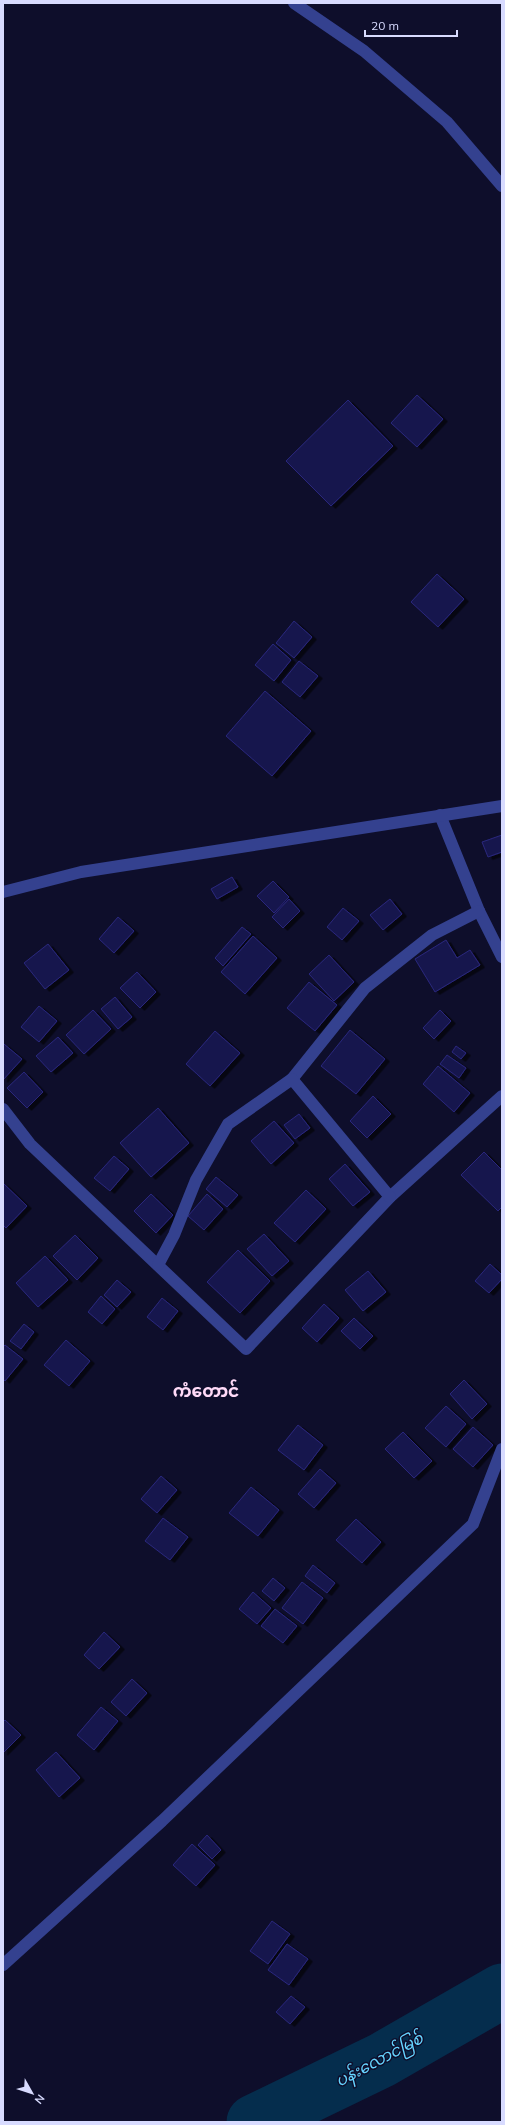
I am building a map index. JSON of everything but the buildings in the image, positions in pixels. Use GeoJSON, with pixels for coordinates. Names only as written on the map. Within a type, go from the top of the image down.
{"type":"FeatureCollection","features":[{"type":"Feature","properties":{"kind":"street"},"geometry":{"type":"LineString","coordinates":[[294,3],[364,51],[447,122],[502,186]]}},
{"type":"Feature","properties":{"kind":"street"},"geometry":{"type":"LineString","coordinates":[[3,892],[81,872],[502,806]]}},
{"type":"Feature","properties":{"kind":"street"},"geometry":{"type":"LineString","coordinates":[[440,815],[480,911],[502,957]]}},
{"type":"Feature","properties":{"kind":"street"},"geometry":{"type":"LineString","coordinates":[[158,1265],[174,1235],[196,1180],[228,1124],[292,1080],[365,988],[432,935],[480,911]]}},
{"type":"Feature","properties":{"kind":"street"},"geometry":{"type":"LineString","coordinates":[[292,1080],[390,1197]]}},
{"type":"Feature","properties":{"kind":"street"},"geometry":{"type":"LineString","coordinates":[[3,1109],[30,1144],[246,1349],[390,1197],[502,1096]]}},
{"type":"Feature","properties":{"kind":"street"},"geometry":{"type":"LineString","coordinates":[[3,1965],[162,1821],[473,1524],[502,1449]]}},
{"type":"Feature","properties":{"kind":"waterway","name":"ပန်းလောင်မြစ်"},"geometry":{"type":"LineString","coordinates":[[254,2122],[382,2060],[502,1991]]}},
{"type":"Feature","properties":{"kind":"district","name":"ကံတောင်"},"geometry":{"type":"Point","coordinates":[206,1390]}}]}
